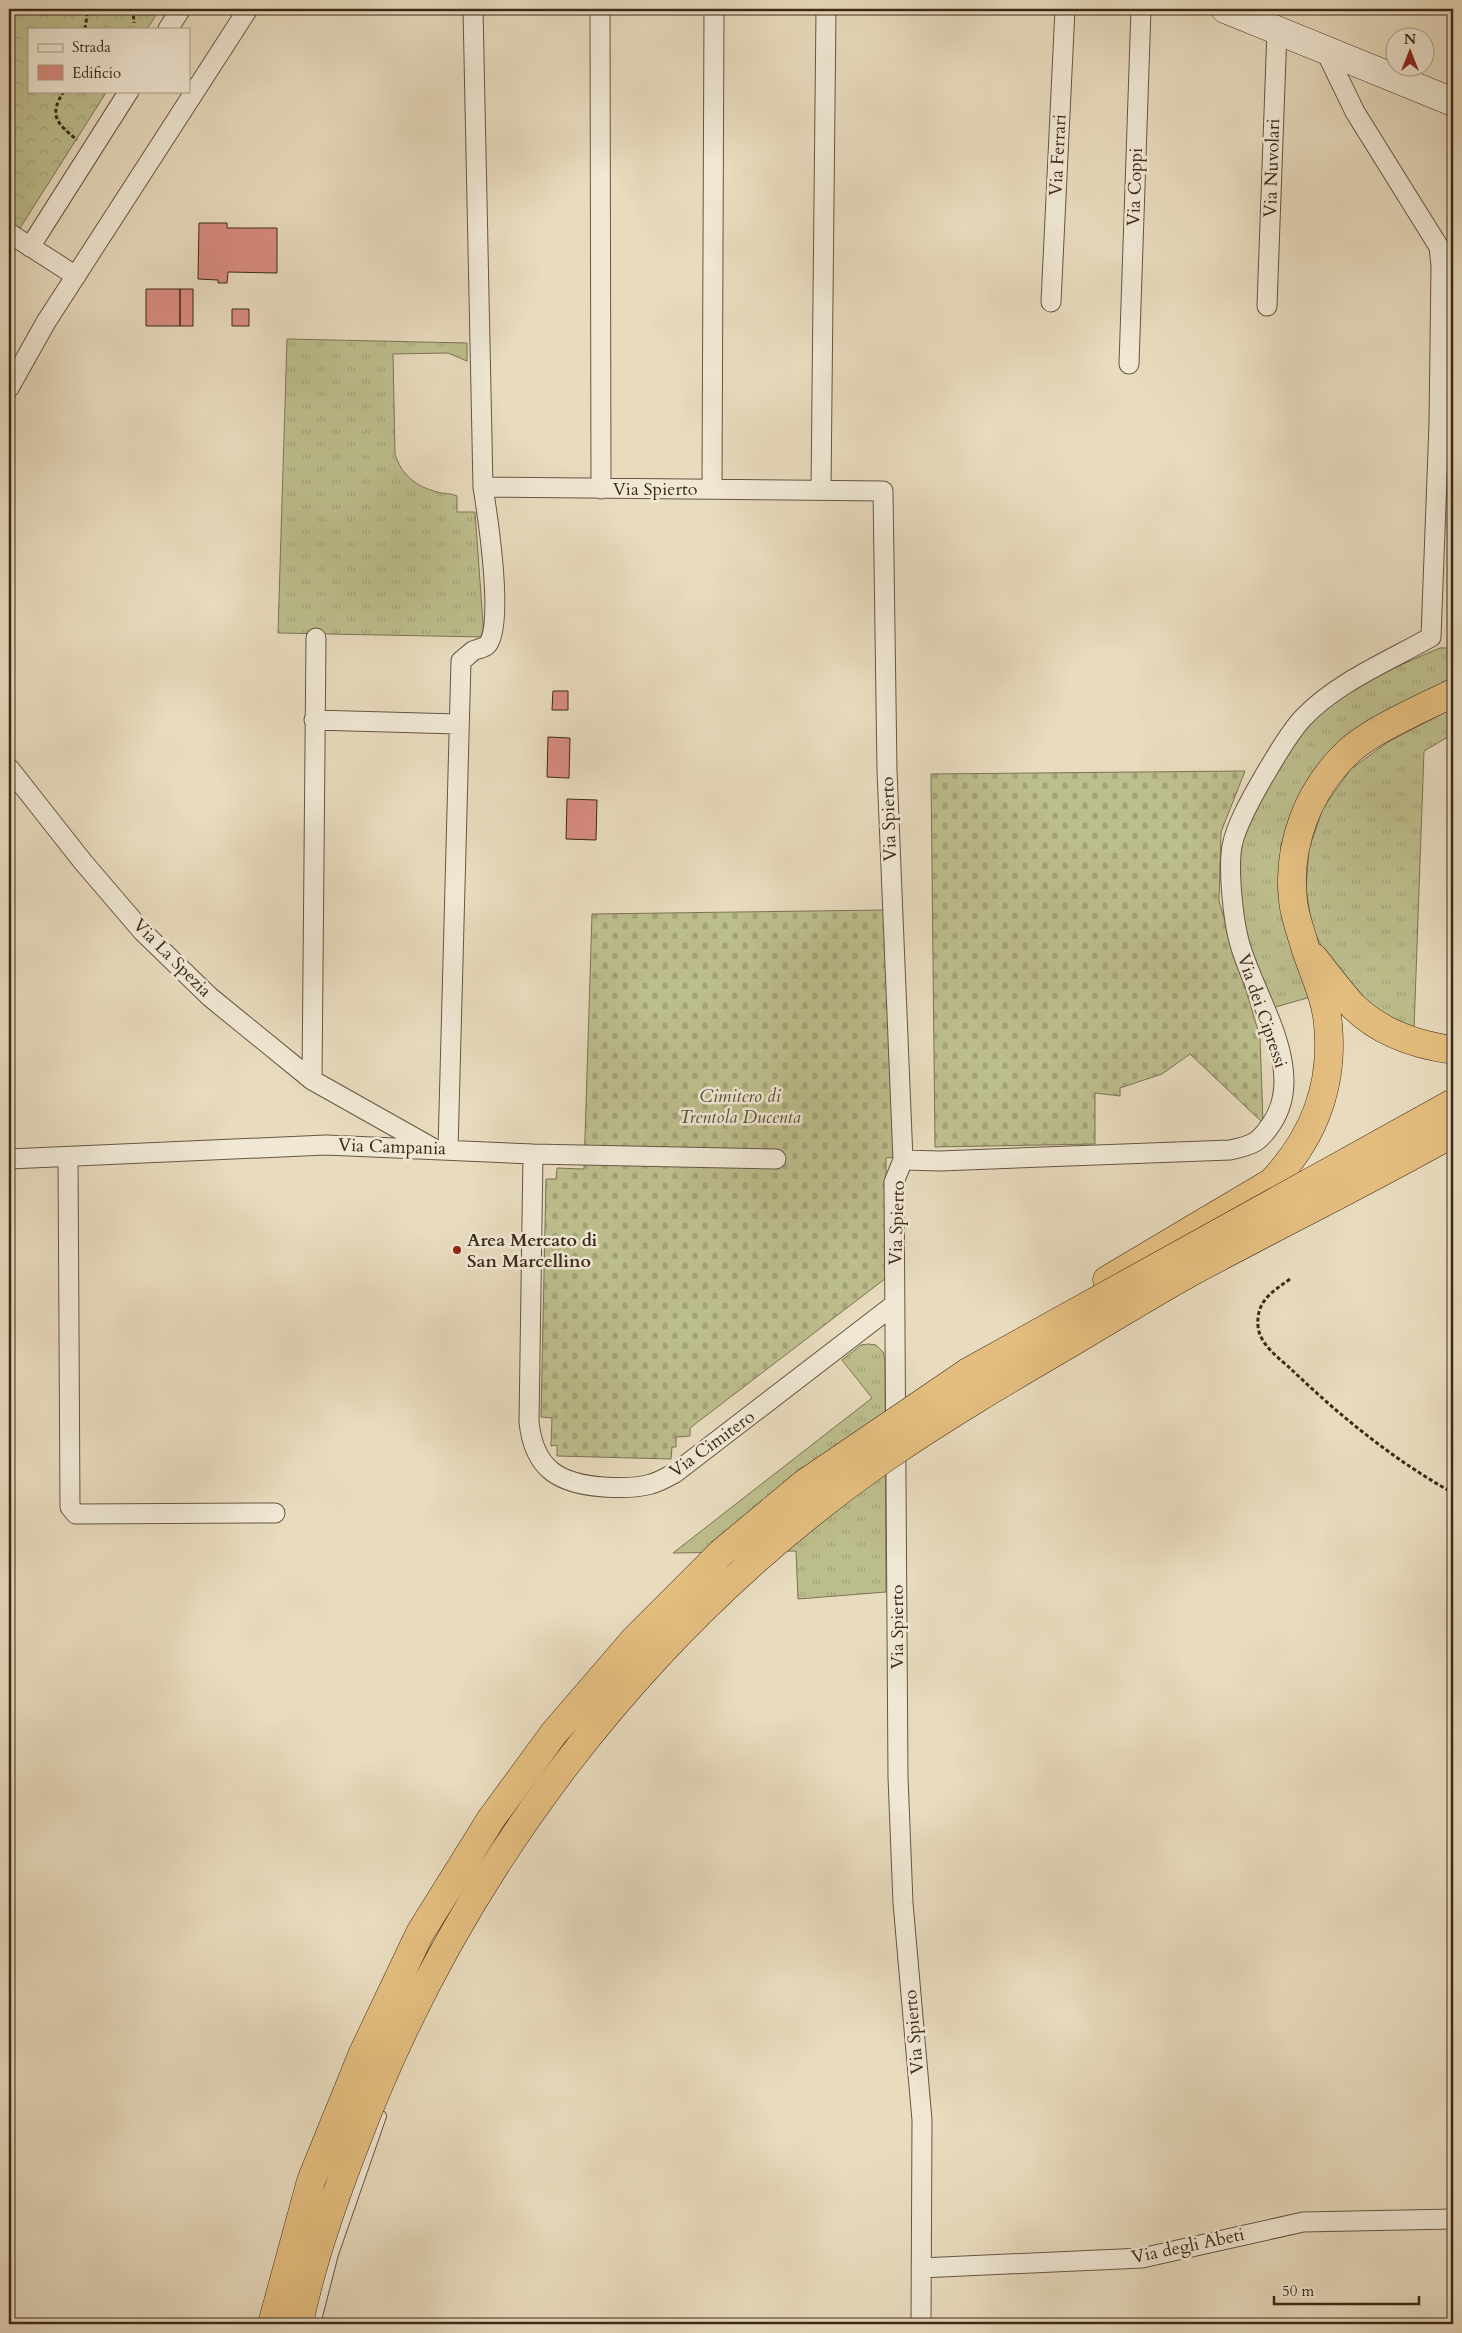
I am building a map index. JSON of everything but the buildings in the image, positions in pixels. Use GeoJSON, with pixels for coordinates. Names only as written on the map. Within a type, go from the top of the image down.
{"type":"FeatureCollection","features":[{"type":"Feature","properties":{"kind":"highway"},"geometry":{"type":"LineString","coordinates":[[272,2324],[311,2181],[363,2053],[420,1933],[491,1819],[542,1749],[635,1639],[721,1554],[805,1483],[968,1372],[1020,1332],[1272,1182],[1292,1160],[1316,1118],[1325,1086],[1329,1057],[1328,1022],[1293,900],[1293,850],[1306,811],[1320,786],[1348,751],[1388,727],[1453,693]]}},
{"type":"Feature","properties":{"kind":"highway"},"geometry":{"type":"LineString","coordinates":[[1305,946],[1354,1006],[1381,1028],[1423,1046],[1453,1050]]}},
{"type":"Feature","properties":{"kind":"highway"},"geometry":{"type":"LineString","coordinates":[[968,1372],[1453,1103]]}},
{"type":"Feature","properties":{"kind":"highway"},"geometry":{"type":"LineString","coordinates":[[299,2324],[337,2191],[378,2082],[434,1970],[496,1861],[564,1767],[627,1689],[695,1618],[784,1535],[883,1460],[1014,1376],[1183,1277],[1379,1175],[1453,1133]]}},
{"type":"Feature","properties":{"kind":"highway"},"geometry":{"type":"LineString","coordinates":[[1379,1175],[1453,1148]]}},
{"type":"Feature","properties":{"kind":"main road"},"geometry":{"type":"LineString","coordinates":[[1225,9],[1453,102]]}},
{"type":"Feature","properties":{"kind":"street"},"geometry":{"type":"LineString","coordinates":[[169,28],[181,9]]}},
{"type":"Feature","properties":{"kind":"street"},"geometry":{"type":"LineString","coordinates":[[9,388],[76,276],[248,9]]}},
{"type":"Feature","properties":{"kind":"street"},"geometry":{"type":"LineString","coordinates":[[441,1149],[461,661],[474,650],[487,645],[494,632],[496,614],[488,518],[483,487],[473,9]]}},
{"type":"Feature","properties":{"kind":"street"},"geometry":{"type":"LineString","coordinates":[[600,9],[601,489]]}},
{"type":"Feature","properties":{"kind":"street"},"geometry":{"type":"LineString","coordinates":[[712,488],[714,9]]}},
{"type":"Feature","properties":{"kind":"street"},"geometry":{"type":"LineString","coordinates":[[821,490],[826,9]]}},
{"type":"Feature","properties":{"kind":"street","name":"Via Ferrari"},"geometry":{"type":"LineString","coordinates":[[1051,302],[1065,9]]}},
{"type":"Feature","properties":{"kind":"street","name":"Via Coppi"},"geometry":{"type":"LineString","coordinates":[[1128,364],[1141,9]]}},
{"type":"Feature","properties":{"kind":"street","name":"Via Nuvolari"},"geometry":{"type":"LineString","coordinates":[[1267,306],[1277,30]]}},
{"type":"Feature","properties":{"kind":"street","name":"Via dei Cipressi"},"geometry":{"type":"LineString","coordinates":[[904,1160],[940,1161],[1230,1150],[1251,1146],[1262,1138],[1281,1110],[1284,1087],[1284,1063],[1239,940],[1232,896],[1232,846],[1250,798],[1303,718],[1342,687],[1431,637],[1439,424],[1441,266],[1439,248],[1355,112],[1324,48]]}},
{"type":"Feature","properties":{"kind":"street"},"geometry":{"type":"LineString","coordinates":[[30,247],[128,92]]}},
{"type":"Feature","properties":{"kind":"street"},"geometry":{"type":"LineString","coordinates":[[9,233],[76,276]]}},
{"type":"Feature","properties":{"kind":"street","name":"Via Spierto"},"geometry":{"type":"LineString","coordinates":[[483,487],[882,491],[887,770],[904,1160],[894,1182],[898,1776],[903,1902],[922,2120],[921,2324]]}},
{"type":"Feature","properties":{"kind":"street"},"geometry":{"type":"LineString","coordinates":[[312,1080],[316,638]]}},
{"type":"Feature","properties":{"kind":"street"},"geometry":{"type":"LineString","coordinates":[[314,720],[458,724]]}},
{"type":"Feature","properties":{"kind":"street","name":"Via La Spezia"},"geometry":{"type":"LineString","coordinates":[[9,768],[83,862],[143,932],[210,997],[312,1080],[441,1149]]}},
{"type":"Feature","properties":{"kind":"street"},"geometry":{"type":"LineString","coordinates":[[369,1112],[374,1146]]}},
{"type":"Feature","properties":{"kind":"street","name":"Via Campania"},"geometry":{"type":"LineString","coordinates":[[9,1159],[326,1145],[533,1154],[776,1159]]}},
{"type":"Feature","properties":{"kind":"street","name":"Via Cimitero"},"geometry":{"type":"LineString","coordinates":[[533,1154],[529,1422],[531,1439],[538,1455],[548,1469],[563,1479],[579,1485],[614,1487],[650,1484],[676,1473],[895,1304]]}},
{"type":"Feature","properties":{"kind":"street"},"geometry":{"type":"LineString","coordinates":[[68,1157],[70,1507],[76,1514],[275,1513]]}},
{"type":"Feature","properties":{"kind":"street","name":"Via degli Abeti"},"geometry":{"type":"LineString","coordinates":[[921,2268],[1142,2258],[1303,2222],[1453,2219]]}},
{"type":"Feature","properties":{"kind":"lane"},"geometry":{"type":"LineString","coordinates":[[316,2324],[333,2254],[383,2110]]}},
{"type":"Feature","properties":{"kind":"path"},"geometry":{"type":"LineString","coordinates":[[9,16],[25,9]]}},
{"type":"Feature","properties":{"kind":"path"},"geometry":{"type":"LineString","coordinates":[[85,28],[88,9]]}},
{"type":"Feature","properties":{"kind":"path"},"geometry":{"type":"LineString","coordinates":[[133,9],[134,23]]}},
{"type":"Feature","properties":{"kind":"path"},"geometry":{"type":"LineString","coordinates":[[63,92],[55,107],[58,123],[91,151]]}},
{"type":"Feature","properties":{"kind":"path"},"geometry":{"type":"LineString","coordinates":[[1290,1279],[1265,1297],[1258,1313],[1258,1328],[1267,1346],[1323,1400],[1380,1445],[1453,1493]]}},
{"type":"Feature","properties":{"kind":"green space"},"geometry":{"type":"Polygon","coordinates":[[[9,9],[160,9],[148,28],[28,28],[28,92],[106,92],[20,228],[9,222],[9,9]]]}},
{"type":"Feature","properties":{"kind":"green space"},"geometry":{"type":"Polygon","coordinates":[[[287,339],[467,343],[467,361],[448,353],[393,354],[395,454],[406,474],[416,483],[437,492],[457,496],[457,512],[475,512],[484,637],[278,633],[287,339]]]}},
{"type":"Feature","properties":{"kind":"green space"},"geometry":{"type":"Polygon","coordinates":[[[1440,648],[1453,648],[1453,681],[1296,803],[1281,845],[1278,888],[1284,925],[1314,996],[1272,1008],[1262,986],[1246,938],[1238,887],[1238,862],[1242,838],[1250,814],[1288,747],[1309,722],[1343,696],[1363,684],[1440,648]]]}},
{"type":"Feature","properties":{"kind":"green space"},"geometry":{"type":"Polygon","coordinates":[[[1453,708],[1453,734],[1424,751],[1414,1030],[1356,998],[1336,976],[1312,927],[1306,889],[1309,849],[1323,808],[1351,769],[1388,742],[1453,708]]]}},
{"type":"Feature","properties":{"kind":"green space"},"geometry":{"type":"Polygon","coordinates":[[[1245,771],[1221,832],[1219,901],[1260,1037],[1263,1123],[1190,1054],[1162,1074],[1120,1088],[1120,1096],[1095,1093],[1095,1144],[935,1147],[931,774],[1245,771]]]}},
{"type":"Feature","properties":{"kind":"green space","name":"Cimitero di Trentola Ducenta"},"geometry":{"type":"Polygon","coordinates":[[[885,910],[897,1157],[886,1158],[886,1278],[690,1428],[690,1436],[676,1437],[676,1447],[672,1447],[671,1459],[557,1456],[557,1445],[551,1446],[552,1418],[541,1417],[546,1179],[556,1179],[557,1168],[584,1169],[592,914],[885,910]]]}},
{"type":"Feature","properties":{"kind":"green space"},"geometry":{"type":"Polygon","coordinates":[[[861,1345],[876,1345],[883,1352],[885,1361],[886,1592],[798,1599],[796,1551],[673,1553],[872,1398],[842,1360],[861,1345]]]}},
{"type":"Feature","properties":{"kind":"place","name":"Area Mercato di San Marcellino"},"geometry":{"type":"Point","coordinates":[457,1250]}}]}
